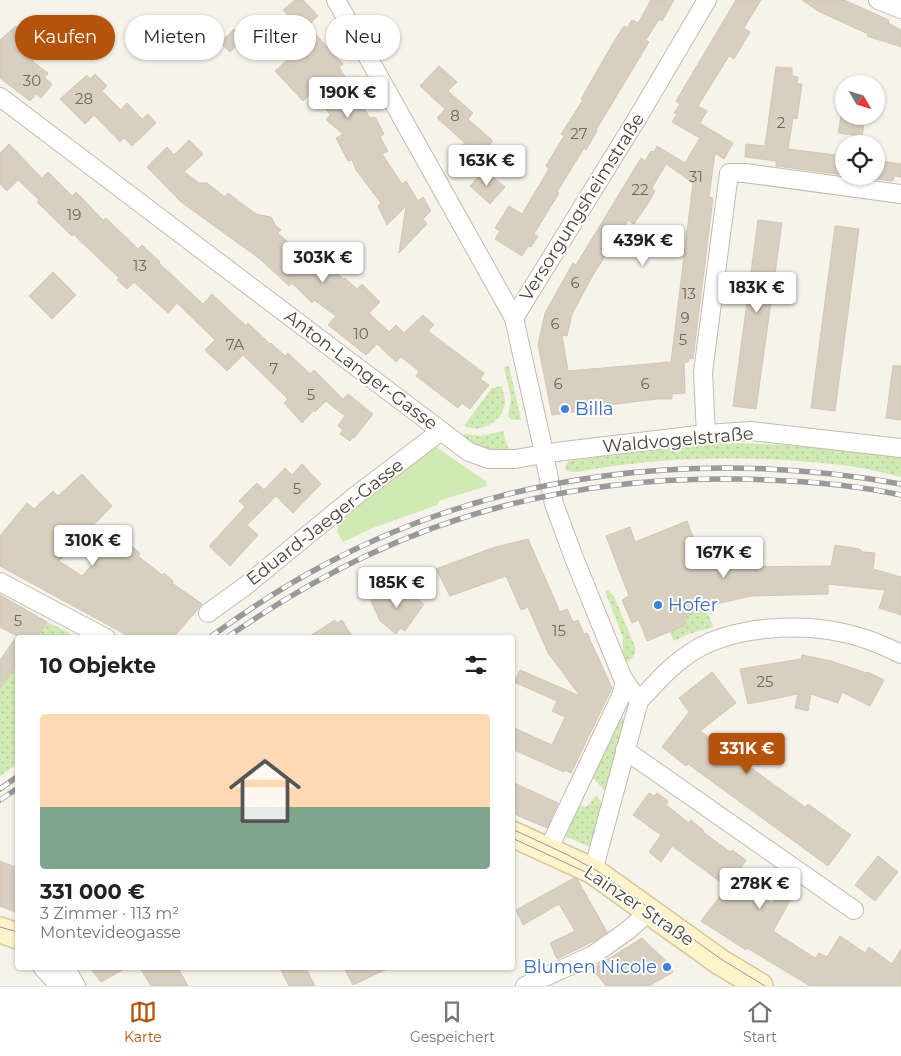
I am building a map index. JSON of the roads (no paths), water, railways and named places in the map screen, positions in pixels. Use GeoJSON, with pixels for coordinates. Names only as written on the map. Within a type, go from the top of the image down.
{"type":"FeatureCollection","features":[{"type":"Feature","properties":{"kind":"main road","name":"Lainzer Straße"},"geometry":{"type":"LineString","coordinates":[[515,835],[593,872],[720,962],[760,986]]}},
{"type":"Feature","properties":{"kind":"street"},"geometry":{"type":"LineString","coordinates":[[336,0],[514,318]]}},
{"type":"Feature","properties":{"kind":"street","name":"Versorgungsheimstraße"},"geometry":{"type":"LineString","coordinates":[[637,709],[574,558],[554,504],[514,318],[638,117],[707,0]]}},
{"type":"Feature","properties":{"kind":"street"},"geometry":{"type":"LineString","coordinates":[[878,0],[901,9]]}},
{"type":"Feature","properties":{"kind":"street","name":"Anton-Langer-Gasse"},"geometry":{"type":"LineString","coordinates":[[0,97],[469,452],[489,459],[515,459],[544,454]]}},
{"type":"Feature","properties":{"kind":"street"},"geometry":{"type":"LineString","coordinates":[[706,434],[703,372],[729,173],[745,173],[901,194]]}},
{"type":"Feature","properties":{"kind":"street","name":"Eduard-Jaeger-Gasse"},"geometry":{"type":"LineString","coordinates":[[208,613],[244,587],[354,497],[441,431]]}},
{"type":"Feature","properties":{"kind":"street","name":"Waldvogelstraße"},"geometry":{"type":"LineString","coordinates":[[544,454],[706,434],[751,431],[901,448]]}},
{"type":"Feature","properties":{"kind":"street"},"geometry":{"type":"LineString","coordinates":[[0,582],[100,635]]}},
{"type":"Feature","properties":{"kind":"street"},"geometry":{"type":"LineString","coordinates":[[593,872],[637,709],[664,674],[691,652],[709,643],[741,633],[782,628],[827,630],[863,638],[901,654]]}},
{"type":"Feature","properties":{"kind":"street"},"geometry":{"type":"LineString","coordinates":[[548,850],[616,707],[625,682]]}},
{"type":"Feature","properties":{"kind":"street"},"geometry":{"type":"LineString","coordinates":[[616,707],[637,709]]}},
{"type":"Feature","properties":{"kind":"street"},"geometry":{"type":"LineString","coordinates":[[625,750],[854,910]]}},
{"type":"Feature","properties":{"kind":"street"},"geometry":{"type":"LineString","coordinates":[[525,986],[593,955],[627,931],[650,911]]}},
{"type":"Feature","properties":{"kind":"street"},"geometry":{"type":"LineString","coordinates":[[44,970],[60,986]]}},
{"type":"Feature","properties":{"kind":"street"},"geometry":{"type":"LineString","coordinates":[[67,970],[76,986]]}},
{"type":"Feature","properties":{"kind":"tram line"},"geometry":{"type":"LineString","coordinates":[[515,830],[599,872],[721,959],[765,986]]}},
{"type":"Feature","properties":{"kind":"tram line"},"geometry":{"type":"LineString","coordinates":[[515,839],[592,875]]}},
{"type":"Feature","properties":{"kind":"tram line"},"geometry":{"type":"LineString","coordinates":[[0,927],[15,931]]}},
{"type":"Feature","properties":{"kind":"railway"},"geometry":{"type":"LineString","coordinates":[[213,635],[294,581],[392,533],[461,507],[533,488],[606,476],[679,469],[753,469],[827,474],[901,484]]}},
{"type":"Feature","properties":{"kind":"railway"},"geometry":{"type":"LineString","coordinates":[[230,635],[294,594],[366,556],[455,520],[546,496],[640,482],[688,479],[777,480],[819,483],[901,495]]}},
{"type":"Feature","properties":{"kind":"railway"},"geometry":{"type":"LineString","coordinates":[[0,789],[15,778]]}},
{"type":"Feature","properties":{"kind":"railway"},"geometry":{"type":"LineString","coordinates":[[0,800],[15,790]]}},
{"type":"Feature","properties":{"kind":"place","name":"Billa"},"geometry":{"type":"Point","coordinates":[565,409]}},
{"type":"Feature","properties":{"kind":"place","name":"Hofer"},"geometry":{"type":"Point","coordinates":[658,605]}},
{"type":"Feature","properties":{"kind":"place","name":"Blumen Nicole"},"geometry":{"type":"Point","coordinates":[667,967]}}]}
